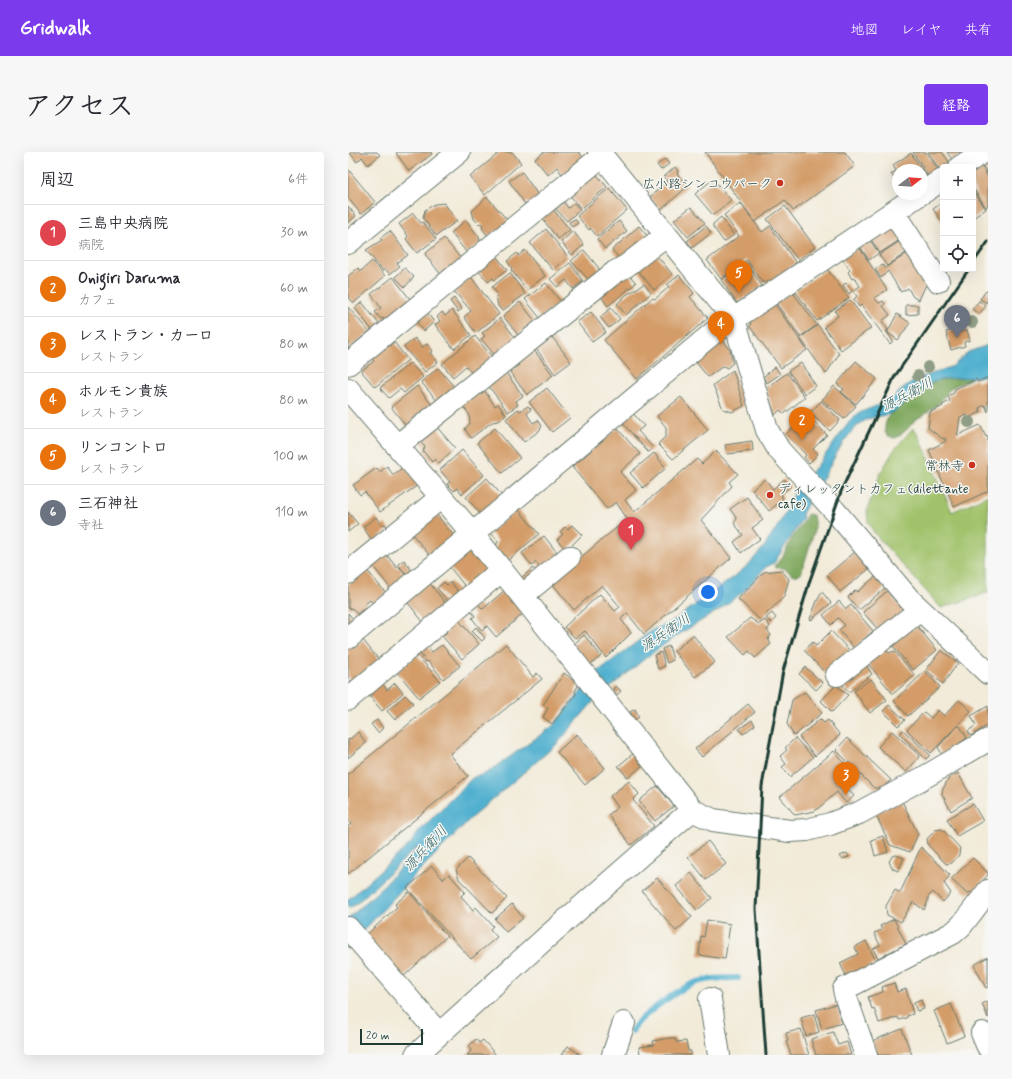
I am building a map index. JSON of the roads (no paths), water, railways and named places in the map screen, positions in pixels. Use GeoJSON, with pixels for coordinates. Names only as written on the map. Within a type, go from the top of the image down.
{"type":"FeatureCollection","features":[{"type":"Feature","properties":{"kind":"street"},"geometry":{"type":"LineString","coordinates":[[348,243],[459,152]]}},
{"type":"Feature","properties":{"kind":"street"},"geometry":{"type":"LineString","coordinates":[[965,164],[983,152]]}},
{"type":"Feature","properties":{"kind":"street"},"geometry":{"type":"LineString","coordinates":[[348,364],[600,154],[734,319],[767,430],[779,450],[828,503],[909,599],[988,673]]}},
{"type":"Feature","properties":{"kind":"street"},"geometry":{"type":"LineString","coordinates":[[928,188],[940,180]]}},
{"type":"Feature","properties":{"kind":"street"},"geometry":{"type":"LineString","coordinates":[[348,638],[713,333],[911,200]]}},
{"type":"Feature","properties":{"kind":"street"},"geometry":{"type":"LineString","coordinates":[[893,212],[938,281]]}},
{"type":"Feature","properties":{"kind":"street"},"geometry":{"type":"LineString","coordinates":[[397,446],[615,272],[626,266],[666,235]]}},
{"type":"Feature","properties":{"kind":"street"},"geometry":{"type":"LineString","coordinates":[[348,389],[440,498],[473,534],[692,810],[712,820],[790,831],[807,830],[830,824],[859,813],[988,740]]}},
{"type":"Feature","properties":{"kind":"street"},"geometry":{"type":"LineString","coordinates":[[348,573],[440,498]]}},
{"type":"Feature","properties":{"kind":"street"},"geometry":{"type":"LineString","coordinates":[[522,596],[569,557]]}},
{"type":"Feature","properties":{"kind":"street"},"geometry":{"type":"LineString","coordinates":[[348,699],[502,570]]}},
{"type":"Feature","properties":{"kind":"street"},"geometry":{"type":"LineString","coordinates":[[837,675],[920,610]]}},
{"type":"Feature","properties":{"kind":"street"},"geometry":{"type":"LineString","coordinates":[[416,1055],[548,936],[692,810]]}},
{"type":"Feature","properties":{"kind":"street"},"geometry":{"type":"LineString","coordinates":[[866,1055],[844,989],[953,933],[961,926],[988,891]]}},
{"type":"Feature","properties":{"kind":"street"},"geometry":{"type":"LineString","coordinates":[[352,932],[439,1034]]}},
{"type":"Feature","properties":{"kind":"street"},"geometry":{"type":"LineString","coordinates":[[710,999],[719,1055]]}},
{"type":"Feature","properties":{"kind":"street"},"geometry":{"type":"LineString","coordinates":[[613,1055],[624,1023]]}},
{"type":"Feature","properties":{"kind":"water","name":"源兵衛川"},"geometry":{"type":"Polygon","coordinates":[[[988,345],[988,375],[946,379],[933,382],[921,389],[895,411],[886,415],[865,420],[855,428],[840,447],[802,514],[803,518],[774,563],[766,567],[744,591],[719,610],[681,633],[648,656],[593,702],[557,744],[472,817],[366,928],[359,933],[348,919],[378,891],[418,849],[416,848],[355,905],[348,908],[348,900],[411,843],[419,831],[471,779],[487,773],[553,726],[597,672],[654,629],[670,623],[734,577],[749,564],[764,547],[776,529],[797,486],[817,466],[850,421],[861,412],[891,400],[900,391],[917,379],[953,366],[968,352],[988,345]]]}},
{"type":"Feature","properties":{"kind":"waterway"},"geometry":{"type":"LineString","coordinates":[[632,1031],[636,1025],[650,1012],[668,998],[692,984],[709,979],[738,978]]}},
{"type":"Feature","properties":{"kind":"railway"},"geometry":{"type":"LineString","coordinates":[[976,259],[988,242]]}},
{"type":"Feature","properties":{"kind":"railway"},"geometry":{"type":"LineString","coordinates":[[766,1055],[756,909],[762,786],[783,671],[810,580],[842,489],[895,376],[967,272]]}},
{"type":"Feature","properties":{"kind":"place","name":"広小路シンコウパーク"},"geometry":{"type":"Point","coordinates":[780,183]}},
{"type":"Feature","properties":{"kind":"place","name":"リンコントロ"},"geometry":{"type":"Point","coordinates":[739,293]}},
{"type":"Feature","properties":{"kind":"place","name":"三石神社"},"geometry":{"type":"Point","coordinates":[957,338]}},
{"type":"Feature","properties":{"kind":"place","name":"ホルモン貴族"},"geometry":{"type":"Point","coordinates":[721,344]}},
{"type":"Feature","properties":{"kind":"place","name":"Onigiri Daruma"},"geometry":{"type":"Point","coordinates":[802,440]}},
{"type":"Feature","properties":{"kind":"place","name":"常林寺"},"geometry":{"type":"Point","coordinates":[972,465]}},
{"type":"Feature","properties":{"kind":"place","name":"ディレッタントカフェ(dilettante cafe)"},"geometry":{"type":"Point","coordinates":[770,495]}},
{"type":"Feature","properties":{"kind":"place","name":"三島中央病院"},"geometry":{"type":"Point","coordinates":[631,550]}},
{"type":"Feature","properties":{"kind":"place","name":"レストラン・カーロ"},"geometry":{"type":"Point","coordinates":[846,795]}}]}
